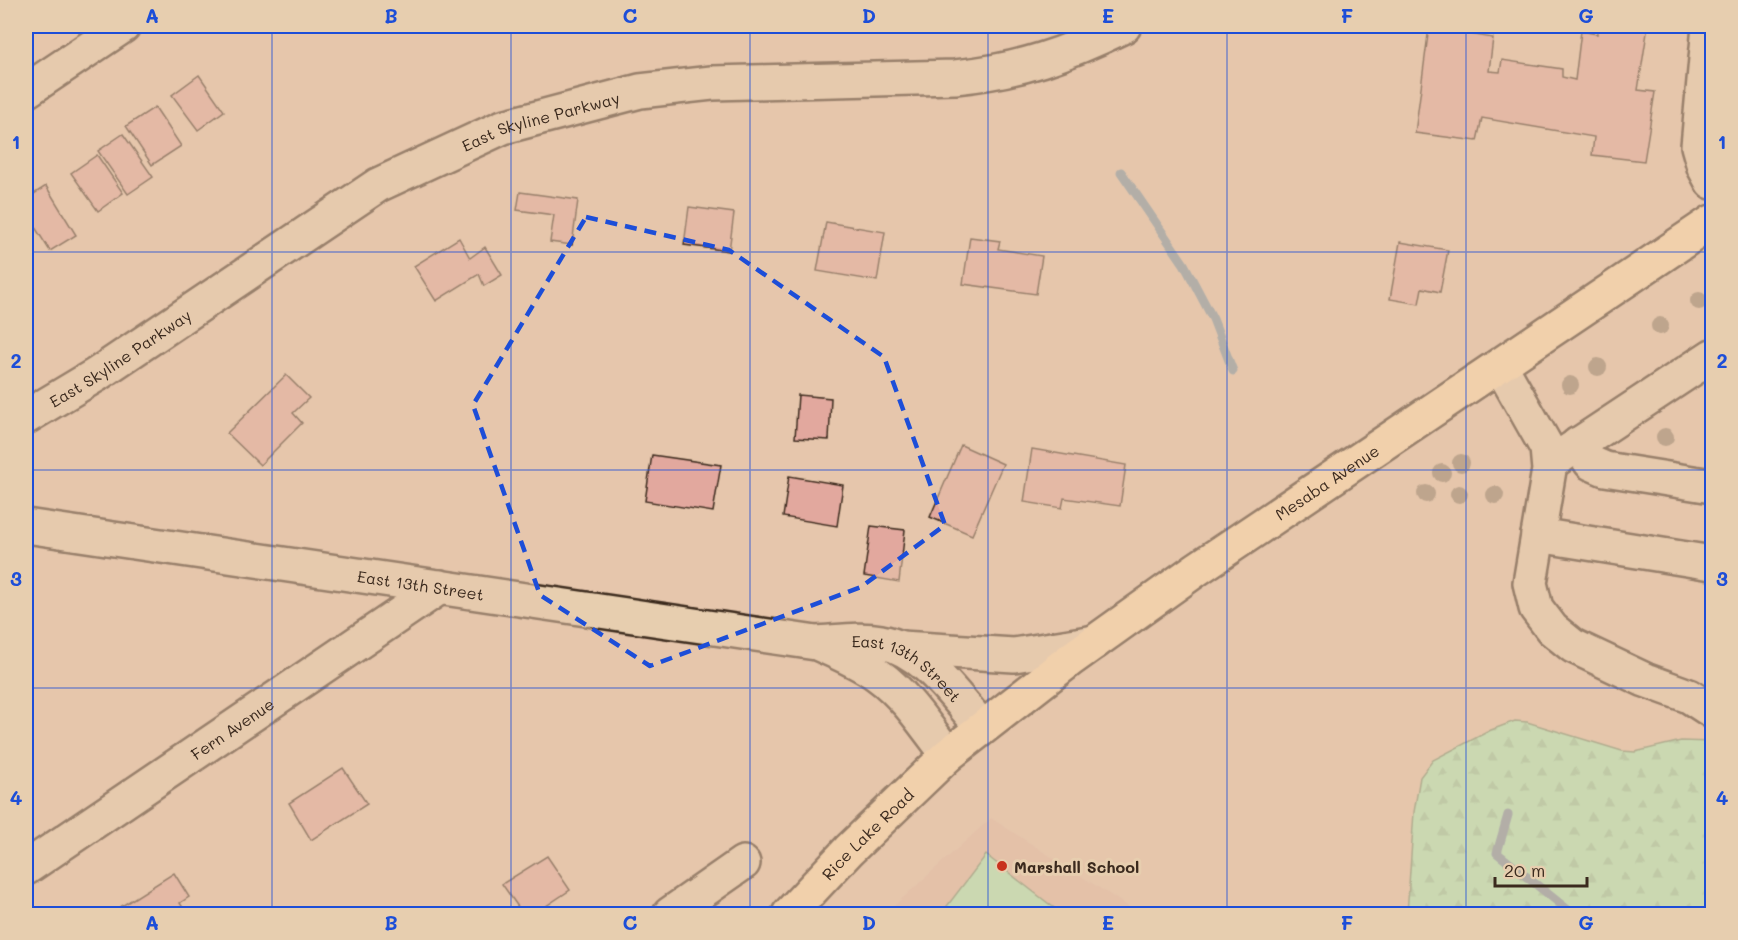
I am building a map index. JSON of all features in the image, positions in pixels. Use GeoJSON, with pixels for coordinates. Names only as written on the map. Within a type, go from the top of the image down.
{"type":"FeatureCollection","features":[{"type":"Feature","properties":{"kind":"main road","name":"Mesaba Avenue"},"geometry":{"type":"LineString","coordinates":[[948,755],[1095,642],[1197,569],[1713,222]]}},
{"type":"Feature","properties":{"kind":"main road","name":"Rice Lake Road"},"geometry":{"type":"LineString","coordinates":[[789,915],[849,850],[948,755]]}},
{"type":"Feature","properties":{"kind":"street"},"geometry":{"type":"LineString","coordinates":[[26,91],[123,26]]}},
{"type":"Feature","properties":{"kind":"street","name":"East Skyline Parkway"},"geometry":{"type":"LineString","coordinates":[[26,417],[96,375],[378,185],[503,127],[640,91],[712,83],[955,77],[995,73],[1064,53],[1124,26]]}},
{"type":"Feature","properties":{"kind":"street"},"geometry":{"type":"LineString","coordinates":[[1709,26],[1698,146],[1704,167],[1713,182]]}},
{"type":"Feature","properties":{"kind":"street"},"geometry":{"type":"LineString","coordinates":[[1549,464],[1713,356]]}},
{"type":"Feature","properties":{"kind":"street"},"geometry":{"type":"LineString","coordinates":[[1500,365],[1547,448],[1549,464],[1530,583],[1536,608],[1552,629],[1573,646],[1645,680],[1689,696],[1713,711]]}},
{"type":"Feature","properties":{"kind":"street"},"geometry":{"type":"LineString","coordinates":[[1578,444],[1591,463],[1605,469],[1713,486]]}},
{"type":"Feature","properties":{"kind":"street","name":"East 13th Street"},"geometry":{"type":"LineString","coordinates":[[26,526],[816,642],[882,642],[901,648],[918,659],[982,727]]}},
{"type":"Feature","properties":{"kind":"street"},"geometry":{"type":"LineString","coordinates":[[1538,535],[1713,563]]}},
{"type":"Feature","properties":{"kind":"street","name":"Fern Avenue"},"geometry":{"type":"LineString","coordinates":[[26,868],[440,587]]}},
{"type":"Feature","properties":{"kind":"street","name":"East 13th Street"},"geometry":{"type":"LineString","coordinates":[[816,642],[860,663],[880,676],[919,716],[948,755]]}},
{"type":"Feature","properties":{"kind":"street"},"geometry":{"type":"LineString","coordinates":[[901,648],[1014,655],[1095,642]]}},
{"type":"Feature","properties":{"kind":"street"},"geometry":{"type":"LineString","coordinates":[[670,915],[743,863]]}},
{"type":"Feature","properties":{"kind":"highlighted area"},"geometry":{"type":"Polygon","coordinates":[[[586,217],[729,250],[884,357],[945,525],[861,587],[650,666],[540,595],[473,405],[586,217]]]}},
{"type":"Feature","properties":{"kind":"shaded area","name":"Marshall School"},"geometry":{"type":"Polygon","coordinates":[[[991,818],[1140,914],[885,914],[991,818]]]}},
{"type":"Feature","properties":{"kind":"green space"},"geometry":{"type":"Polygon","coordinates":[[[1515,721],[1527,722],[1622,751],[1635,752],[1681,741],[1712,742],[1712,914],[1407,914],[1414,812],[1420,777],[1433,760],[1491,730],[1515,721]]]}},
{"type":"Feature","properties":{"kind":"green space"},"geometry":{"type":"Polygon","coordinates":[[[986,855],[1062,914],[941,914],[986,855]]]}},
{"type":"Feature","properties":{"kind":"building"},"geometry":{"type":"Polygon","coordinates":[[[1597,26],[1648,26],[1638,90],[1655,92],[1644,161],[1592,155],[1594,137],[1482,118],[1477,141],[1415,133],[1429,27],[1493,38],[1489,71],[1500,72],[1502,60],[1562,69],[1562,77],[1575,80],[1581,31],[1597,34],[1597,26]]]}},
{"type":"Feature","properties":{"kind":"building"},"geometry":{"type":"Polygon","coordinates":[[[199,75],[224,111],[198,130],[172,95],[199,75]]]}},
{"type":"Feature","properties":{"kind":"building"},"geometry":{"type":"Polygon","coordinates":[[[155,107],[181,146],[152,165],[126,126],[155,107]]]}},
{"type":"Feature","properties":{"kind":"building"},"geometry":{"type":"Polygon","coordinates":[[[123,134],[153,177],[128,194],[98,151],[123,134]]]}},
{"type":"Feature","properties":{"kind":"building"},"geometry":{"type":"Polygon","coordinates":[[[97,155],[123,193],[98,211],[71,173],[97,155]]]}},
{"type":"Feature","properties":{"kind":"building"},"geometry":{"type":"Polygon","coordinates":[[[46,186],[76,235],[50,251],[26,213],[26,199],[46,186]]]}},
{"type":"Feature","properties":{"kind":"building"},"geometry":{"type":"Polygon","coordinates":[[[520,192],[578,200],[572,245],[550,242],[554,215],[517,210],[520,192]]]}},
{"type":"Feature","properties":{"kind":"building"},"geometry":{"type":"Polygon","coordinates":[[[689,207],[734,213],[729,251],[684,245],[689,207]]]}},
{"type":"Feature","properties":{"kind":"building"},"geometry":{"type":"Polygon","coordinates":[[[826,222],[885,232],[877,281],[817,271],[826,222]]]}},
{"type":"Feature","properties":{"kind":"building"},"geometry":{"type":"Polygon","coordinates":[[[970,237],[1000,241],[998,249],[1042,256],[1036,294],[963,284],[970,237]]]}},
{"type":"Feature","properties":{"kind":"building"},"geometry":{"type":"Polygon","coordinates":[[[459,238],[470,258],[485,247],[502,275],[484,286],[479,274],[436,301],[414,266],[459,238]]]}},
{"type":"Feature","properties":{"kind":"building"},"geometry":{"type":"Polygon","coordinates":[[[1400,242],[1448,250],[1440,292],[1422,288],[1419,304],[1390,299],[1400,242]]]}},
{"type":"Feature","properties":{"kind":"building"},"geometry":{"type":"Polygon","coordinates":[[[286,375],[309,398],[293,413],[302,423],[260,465],[227,433],[286,375]]]}},
{"type":"Feature","properties":{"kind":"building"},"geometry":{"type":"Polygon","coordinates":[[[798,395],[831,398],[829,440],[795,438],[798,395]]]}},
{"type":"Feature","properties":{"kind":"building"},"geometry":{"type":"Polygon","coordinates":[[[961,445],[1003,464],[972,535],[930,517],[961,445]]]}},
{"type":"Feature","properties":{"kind":"building"},"geometry":{"type":"Polygon","coordinates":[[[1032,449],[1126,465],[1120,506],[1064,498],[1062,508],[1024,502],[1032,449]]]}},
{"type":"Feature","properties":{"kind":"building"},"geometry":{"type":"Polygon","coordinates":[[[652,455],[721,465],[713,512],[645,501],[652,455]]]}},
{"type":"Feature","properties":{"kind":"building"},"geometry":{"type":"Polygon","coordinates":[[[789,476],[843,485],[837,526],[783,517],[789,476]]]}},
{"type":"Feature","properties":{"kind":"building"},"geometry":{"type":"Polygon","coordinates":[[[871,526],[905,530],[899,582],[864,576],[871,526]]]}},
{"type":"Feature","properties":{"kind":"building"},"geometry":{"type":"Polygon","coordinates":[[[343,768],[367,804],[311,840],[289,803],[343,768]]]}},
{"type":"Feature","properties":{"kind":"building"},"geometry":{"type":"Polygon","coordinates":[[[547,856],[570,890],[534,914],[523,914],[502,884],[547,856]]]}},
{"type":"Feature","properties":{"kind":"building"},"geometry":{"type":"Polygon","coordinates":[[[174,873],[189,897],[180,903],[187,914],[109,914],[174,873]]]}},
{"type":"Feature","properties":{"kind":"waterway"},"geometry":{"type":"LineString","coordinates":[[1121,172],[1184,264],[1213,319],[1233,371]]}},
{"type":"Feature","properties":{"kind":"waterway"},"geometry":{"type":"LineString","coordinates":[[1508,815],[1497,853],[1573,914]]}},
{"type":"Feature","properties":{"kind":"place","name":"Marshall School"},"geometry":{"type":"Point","coordinates":[1002,866]}}]}
